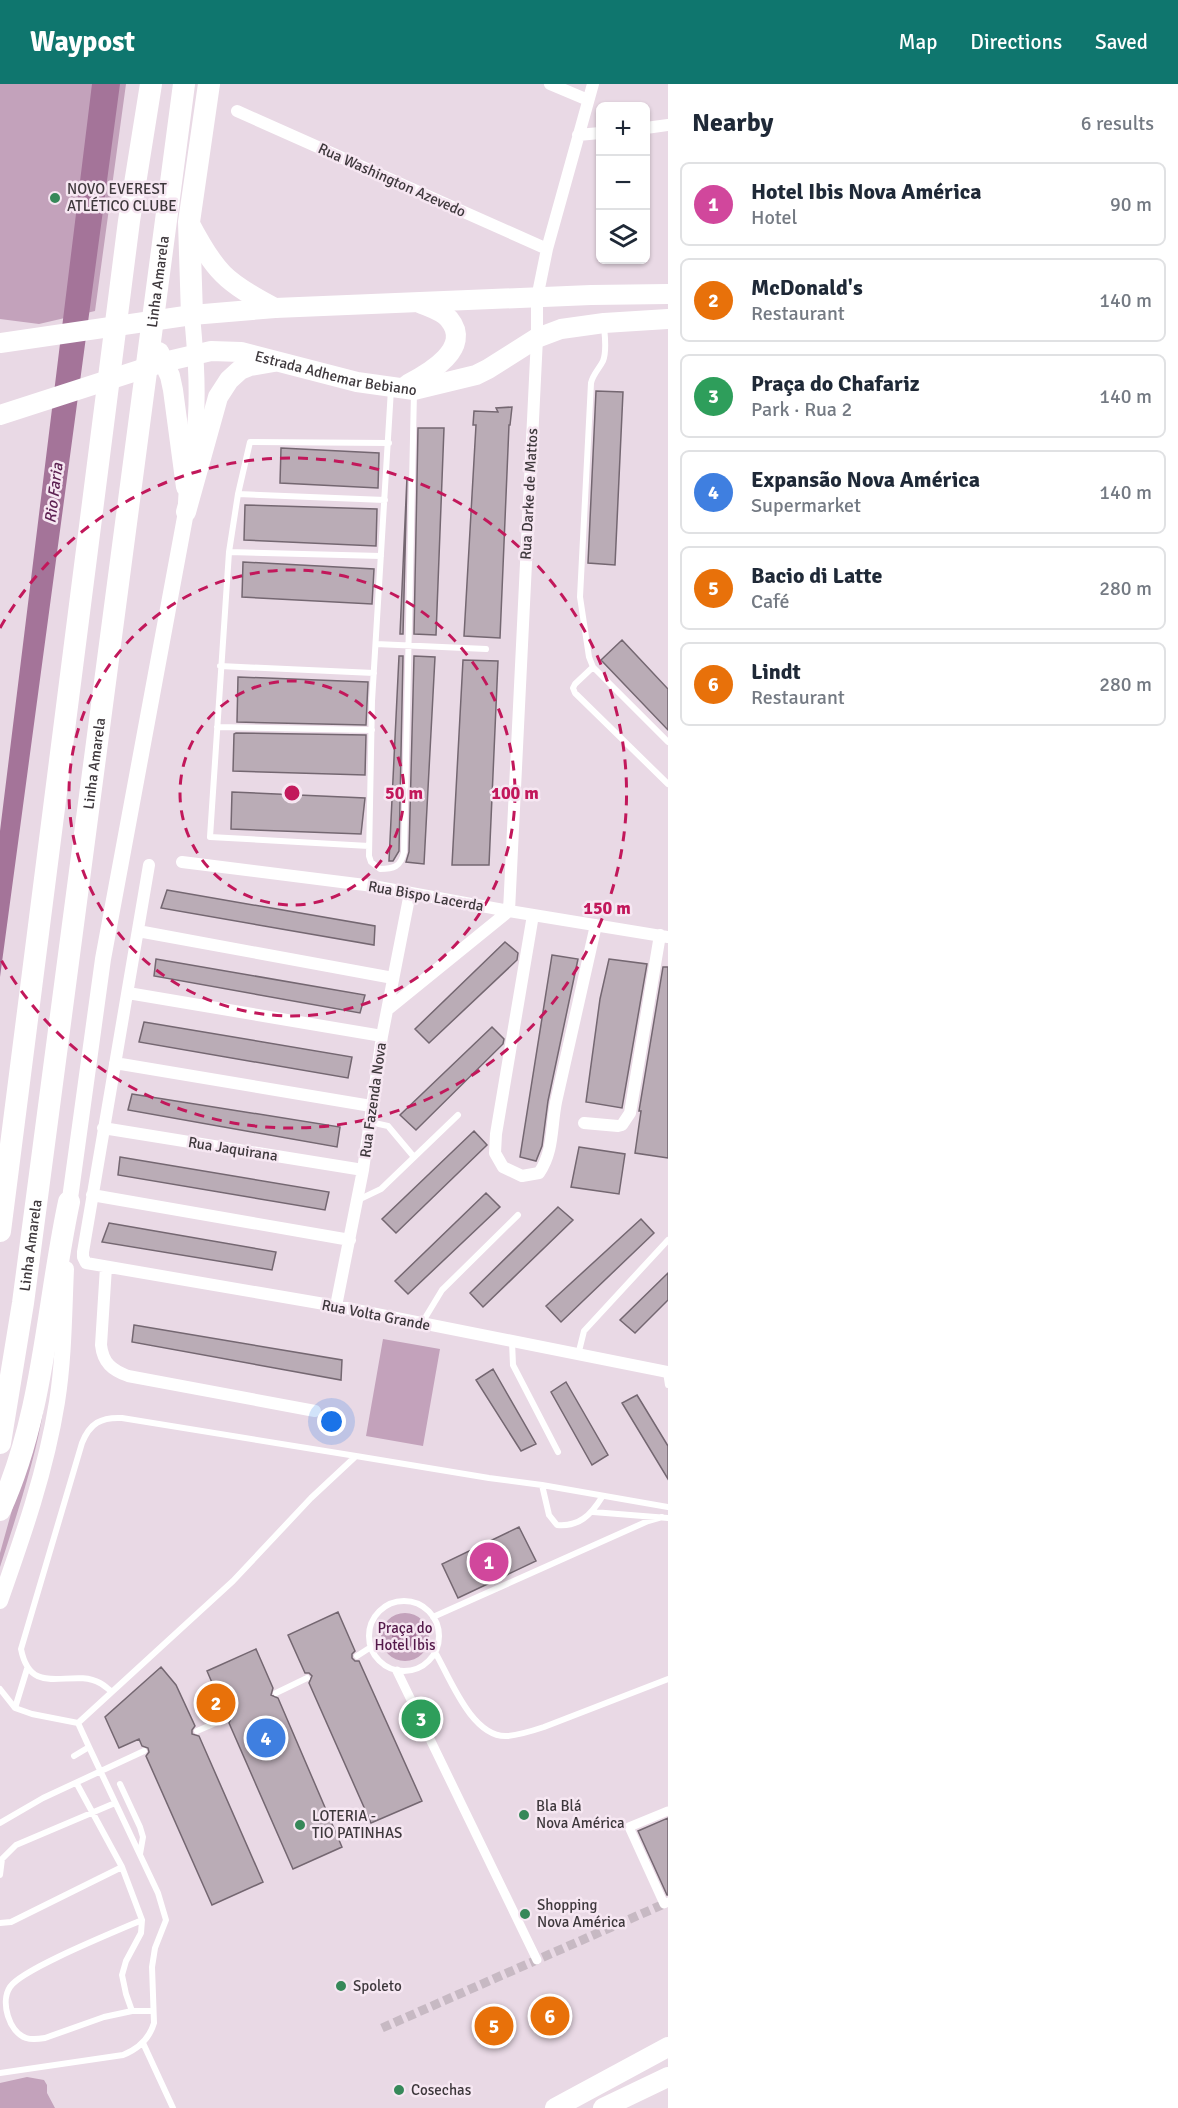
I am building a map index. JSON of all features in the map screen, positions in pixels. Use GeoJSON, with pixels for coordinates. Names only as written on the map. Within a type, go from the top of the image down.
{"type":"FeatureCollection","features":[{"type":"Feature","properties":{"kind":"highway"},"geometry":{"type":"LineString","coordinates":[[136,84],[143,138]]}},
{"type":"Feature","properties":{"kind":"highway"},"geometry":{"type":"LineString","coordinates":[[0,1231],[129,221],[151,84]]}},
{"type":"Feature","properties":{"kind":"highway","name":"Linha Amarela"},"geometry":{"type":"LineString","coordinates":[[0,1443],[28,1269],[184,84]]}},
{"type":"Feature","properties":{"kind":"highway"},"geometry":{"type":"LineString","coordinates":[[192,315],[189,222],[209,84]]}},
{"type":"Feature","properties":{"kind":"highway"},"geometry":{"type":"LineString","coordinates":[[0,1510],[17,1466],[37,1392],[58,1252],[69,1202]]}},
{"type":"Feature","properties":{"kind":"main road"},"geometry":{"type":"LineString","coordinates":[[189,222],[206,255],[217,270],[249,295],[275,308]]}},
{"type":"Feature","properties":{"kind":"main road"},"geometry":{"type":"LineString","coordinates":[[0,343],[192,315],[275,308],[415,301],[668,294]]}},
{"type":"Feature","properties":{"kind":"main road"},"geometry":{"type":"LineString","coordinates":[[402,389],[438,366],[453,349],[456,341],[455,330],[450,319],[415,301]]}},
{"type":"Feature","properties":{"kind":"main road","name":"Linha Amarela"},"geometry":{"type":"LineString","coordinates":[[0,1601],[37,1493],[57,1402],[62,1364],[69,1202],[105,949],[186,512],[186,487],[194,442],[196,413],[196,353],[192,315]]}},
{"type":"Feature","properties":{"kind":"main road","name":"Estrada Adhemar Bebiano"},"geometry":{"type":"LineString","coordinates":[[0,415],[196,353],[230,350],[357,382],[402,389],[476,375],[537,338],[561,329],[604,323],[668,319]]}},
{"type":"Feature","properties":{"kind":"main road"},"geometry":{"type":"LineString","coordinates":[[140,322],[165,362],[173,390],[186,487]]}},
{"type":"Feature","properties":{"kind":"main road"},"geometry":{"type":"LineString","coordinates":[[186,512],[218,397],[229,380],[240,370],[280,361]]}},
{"type":"Feature","properties":{"kind":"main road"},"geometry":{"type":"LineString","coordinates":[[555,2108],[668,2047]]}},
{"type":"Feature","properties":{"kind":"main road"},"geometry":{"type":"LineString","coordinates":[[603,2108],[668,2077]]}},
{"type":"Feature","properties":{"kind":"street"},"geometry":{"type":"LineString","coordinates":[[550,84],[588,100]]}},
{"type":"Feature","properties":{"kind":"street","name":"Rua Darke de Mattos"},"geometry":{"type":"LineString","coordinates":[[509,911],[537,338],[537,298],[547,249],[593,84]]}},
{"type":"Feature","properties":{"kind":"street","name":"Rua Washington Azevedo"},"geometry":{"type":"LineString","coordinates":[[237,111],[547,249]]}},
{"type":"Feature","properties":{"kind":"street"},"geometry":{"type":"LineString","coordinates":[[650,127],[668,125]]}},
{"type":"Feature","properties":{"kind":"street"},"geometry":{"type":"LineString","coordinates":[[578,135],[596,133]]}},
{"type":"Feature","properties":{"kind":"street","name":"Rua Bispo Lacerda"},"geometry":{"type":"LineString","coordinates":[[182,862],[373,886],[664,936]]}},
{"type":"Feature","properties":{"kind":"street"},"geometry":{"type":"LineString","coordinates":[[149,865],[92,1195],[350,1239]]}},
{"type":"Feature","properties":{"kind":"street","name":"Rua Fazenda Nova"},"geometry":{"type":"LineString","coordinates":[[336,1306],[363,1170],[382,1036],[410,893]]}},
{"type":"Feature","properties":{"kind":"street"},"geometry":{"type":"LineString","coordinates":[[387,1010],[509,911]]}},
{"type":"Feature","properties":{"kind":"street"},"geometry":{"type":"LineString","coordinates":[[533,915],[496,1134],[495,1153],[503,1167],[522,1176],[539,1173],[546,1163],[550,1150],[555,1105],[596,925]]}},
{"type":"Feature","properties":{"kind":"street"},"geometry":{"type":"LineString","coordinates":[[138,931],[393,978]]}},
{"type":"Feature","properties":{"kind":"street"},"geometry":{"type":"LineString","coordinates":[[584,1123],[618,1126],[622,1125],[630,1113],[664,936]]}},
{"type":"Feature","properties":{"kind":"street"},"geometry":{"type":"LineString","coordinates":[[128,993],[382,1036]]}},
{"type":"Feature","properties":{"kind":"street"},"geometry":{"type":"LineString","coordinates":[[115,1063],[371,1106]]}},
{"type":"Feature","properties":{"kind":"street","name":"Rua Jaquirana"},"geometry":{"type":"LineString","coordinates":[[103,1128],[363,1170]]}},
{"type":"Feature","properties":{"kind":"street","name":"Rua Volta Grande"},"geometry":{"type":"LineString","coordinates":[[92,1195],[83,1252],[84,1260],[89,1264],[336,1306],[667,1372]]}},
{"type":"Feature","properties":{"kind":"street"},"geometry":{"type":"LineString","coordinates":[[106,1267],[102,1356],[107,1364],[117,1371],[128,1376],[315,1411]]}},
{"type":"Feature","properties":{"kind":"street"},"geometry":{"type":"LineString","coordinates":[[397,1671],[537,1960]]}},
{"type":"Feature","properties":{"kind":"street"},"geometry":{"type":"LineString","coordinates":[[668,1810],[630,1827],[664,1904],[668,1902]]}},
{"type":"Feature","properties":{"kind":"lane"},"geometry":{"type":"LineString","coordinates":[[604,323],[605,353],[591,383],[580,597],[589,657],[593,667],[668,742]]}},
{"type":"Feature","properties":{"kind":"lane"},"geometry":{"type":"LineString","coordinates":[[402,389],[412,408],[403,858],[399,865],[392,869],[380,869],[371,862],[369,846],[374,673],[389,444],[402,389]]}},
{"type":"Feature","properties":{"kind":"lane"},"geometry":{"type":"LineString","coordinates":[[369,846],[210,837],[229,552],[238,494],[250,442],[389,444]]}},
{"type":"Feature","properties":{"kind":"lane"},"geometry":{"type":"LineString","coordinates":[[238,494],[385,500]]}},
{"type":"Feature","properties":{"kind":"lane"},"geometry":{"type":"LineString","coordinates":[[229,552],[381,556]]}},
{"type":"Feature","properties":{"kind":"lane"},"geometry":{"type":"LineString","coordinates":[[376,645],[486,649]]}},
{"type":"Feature","properties":{"kind":"lane"},"geometry":{"type":"LineString","coordinates":[[220,666],[374,673]]}},
{"type":"Feature","properties":{"kind":"lane"},"geometry":{"type":"LineString","coordinates":[[593,667],[575,684],[573,688],[575,693],[668,784]]}},
{"type":"Feature","properties":{"kind":"lane"},"geometry":{"type":"LineString","coordinates":[[217,727],[372,730]]}},
{"type":"Feature","properties":{"kind":"lane"},"geometry":{"type":"LineString","coordinates":[[357,1201],[381,1189],[458,1115]]}},
{"type":"Feature","properties":{"kind":"lane"},"geometry":{"type":"LineString","coordinates":[[369,1122],[388,1126],[414,1157]]}},
{"type":"Feature","properties":{"kind":"lane"},"geometry":{"type":"LineString","coordinates":[[421,1324],[442,1290],[518,1215]]}},
{"type":"Feature","properties":{"kind":"lane"},"geometry":{"type":"LineString","coordinates":[[578,1356],[584,1331],[668,1240]]}},
{"type":"Feature","properties":{"kind":"lane"},"geometry":{"type":"LineString","coordinates":[[512,1342],[513,1365],[558,1452]]}},
{"type":"Feature","properties":{"kind":"lane"},"geometry":{"type":"LineString","coordinates":[[667,1372],[668,1385]]}},
{"type":"Feature","properties":{"kind":"lane"},"geometry":{"type":"LineString","coordinates":[[15,1708],[27,1669],[21,1649],[23,1638],[82,1443],[87,1432],[99,1420],[122,1418],[668,1507]]}},
{"type":"Feature","properties":{"kind":"lane"},"geometry":{"type":"LineString","coordinates":[[78,1723],[233,1581],[311,1498],[356,1456]]}},
{"type":"Feature","properties":{"kind":"lane"},"geometry":{"type":"LineString","coordinates":[[542,1485],[549,1515],[557,1525],[575,1524],[593,1512],[602,1497]]}},
{"type":"Feature","properties":{"kind":"lane"},"geometry":{"type":"LineString","coordinates":[[593,1512],[665,1518]]}},
{"type":"Feature","properties":{"kind":"lane"},"geometry":{"type":"LineString","coordinates":[[433,1617],[648,1521],[665,1518]]}},
{"type":"Feature","properties":{"kind":"lane"},"geometry":{"type":"LineString","coordinates":[[410,1602],[423,1608],[433,1617],[438,1632],[435,1652],[419,1668],[397,1671],[381,1662],[371,1647],[369,1638],[372,1622],[385,1607],[410,1602]]}},
{"type":"Feature","properties":{"kind":"lane"},"geometry":{"type":"LineString","coordinates":[[357,1656],[371,1647]]}},
{"type":"Feature","properties":{"kind":"lane"},"geometry":{"type":"LineString","coordinates":[[435,1652],[470,1716],[482,1728],[497,1735],[523,1734],[668,1679]]}},
{"type":"Feature","properties":{"kind":"lane"},"geometry":{"type":"LineString","coordinates":[[27,1669],[39,1677],[100,1682],[112,1692]]}},
{"type":"Feature","properties":{"kind":"lane"},"geometry":{"type":"LineString","coordinates":[[276,1694],[307,1678]]}},
{"type":"Feature","properties":{"kind":"lane"},"geometry":{"type":"LineString","coordinates":[[0,1689],[15,1708],[32,1714],[78,1723]]}},
{"type":"Feature","properties":{"kind":"lane"},"geometry":{"type":"LineString","coordinates":[[197,1731],[227,1718]]}},
{"type":"Feature","properties":{"kind":"lane"},"geometry":{"type":"LineString","coordinates":[[0,2073],[123,2055],[143,2043],[152,2031],[152,1967],[166,1920],[158,1893],[78,1723]]}},
{"type":"Feature","properties":{"kind":"lane"},"geometry":{"type":"LineString","coordinates":[[74,1756],[89,1747]]}},
{"type":"Feature","properties":{"kind":"lane"},"geometry":{"type":"LineString","coordinates":[[0,1822],[25,1807],[144,1751]]}},
{"type":"Feature","properties":{"kind":"lane"},"geometry":{"type":"LineString","coordinates":[[78,1784],[122,1867],[142,1920],[141,1934],[126,1962],[123,1975],[132,2011]]}},
{"type":"Feature","properties":{"kind":"lane"},"geometry":{"type":"LineString","coordinates":[[120,1784],[143,1837],[140,1855]]}},
{"type":"Feature","properties":{"kind":"lane"},"geometry":{"type":"LineString","coordinates":[[0,1875],[2,1859],[10,1849],[115,1803]]}},
{"type":"Feature","properties":{"kind":"lane"},"geometry":{"type":"LineString","coordinates":[[0,1923],[11,1922],[122,1867]]}},
{"type":"Feature","properties":{"kind":"lane"},"geometry":{"type":"LineString","coordinates":[[142,1920],[30,1971],[9,1987],[5,2003],[11,2024],[27,2038],[35,2039],[45,2038],[104,2017],[132,2011],[153,2011]]}},
{"type":"Feature","properties":{"kind":"lane"},"geometry":{"type":"LineString","coordinates":[[143,2043],[173,2108]]}},
{"type":"Feature","properties":{"kind":"green space","name":"NOVO EVEREST ATLÉTICO CLUBE"},"geometry":{"type":"Polygon","coordinates":[[[0,84],[126,84],[95,311],[39,324],[0,319],[0,84]]]}},
{"type":"Feature","properties":{"kind":"green space"},"geometry":{"type":"Polygon","coordinates":[[[383,1339],[440,1349],[423,1446],[366,1436],[383,1339]]]}},
{"type":"Feature","properties":{"kind":"green space"},"geometry":{"type":"Polygon","coordinates":[[[44,1407],[31,1467],[0,1567],[0,1553],[34,1431],[44,1407]]]}},
{"type":"Feature","properties":{"kind":"green space","name":"Praça do Hotel Ibis"},"geometry":{"type":"Polygon","coordinates":[[[405,1613],[422,1620],[429,1637],[422,1654],[405,1661],[388,1654],[381,1637],[388,1620],[405,1613]]]}},
{"type":"Feature","properties":{"kind":"green space"},"geometry":{"type":"Polygon","coordinates":[[[27,2077],[44,2080],[47,2093],[55,2108],[0,2108],[0,2083],[27,2077]]]}},
{"type":"Feature","properties":{"kind":"water","name":"Rio Faria"},"geometry":{"type":"Polygon","coordinates":[[[92,84],[120,84],[0,977],[0,831],[92,84]]]}},
{"type":"Feature","properties":{"kind":"water"},"geometry":{"type":"Polygon","coordinates":[[[399,1624],[409,1624],[416,1631],[416,1641],[409,1648],[399,1648],[392,1641],[392,1631],[399,1624]]]}},
{"type":"Feature","properties":{"kind":"building"},"geometry":{"type":"Polygon","coordinates":[[[596,391],[623,392],[615,565],[588,563],[596,391]]]}},
{"type":"Feature","properties":{"kind":"building"},"geometry":{"type":"Polygon","coordinates":[[[512,407],[509,425],[500,638],[464,636],[476,425],[473,425],[474,411],[498,412],[496,408],[512,407]]]}},
{"type":"Feature","properties":{"kind":"building"},"geometry":{"type":"Polygon","coordinates":[[[418,428],[444,428],[436,635],[414,634],[418,428]]]}},
{"type":"Feature","properties":{"kind":"building"},"geometry":{"type":"Polygon","coordinates":[[[281,448],[379,453],[378,488],[280,483],[281,448]]]}},
{"type":"Feature","properties":{"kind":"building"},"geometry":{"type":"Polygon","coordinates":[[[407,477],[403,634],[400,634],[407,477]]]}},
{"type":"Feature","properties":{"kind":"building"},"geometry":{"type":"Polygon","coordinates":[[[245,505],[377,509],[376,546],[244,540],[245,505]]]}},
{"type":"Feature","properties":{"kind":"building"},"geometry":{"type":"Polygon","coordinates":[[[243,562],[374,569],[372,604],[242,597],[243,562]]]}},
{"type":"Feature","properties":{"kind":"building"},"geometry":{"type":"Polygon","coordinates":[[[622,640],[668,689],[668,730],[601,660],[622,640]]]}},
{"type":"Feature","properties":{"kind":"building"},"geometry":{"type":"Polygon","coordinates":[[[399,656],[403,656],[399,851],[393,861],[389,861],[399,656]]]}},
{"type":"Feature","properties":{"kind":"building"},"geometry":{"type":"Polygon","coordinates":[[[414,656],[435,657],[424,864],[406,862],[409,852],[414,656]]]}},
{"type":"Feature","properties":{"kind":"building"},"geometry":{"type":"Polygon","coordinates":[[[463,660],[498,661],[489,865],[452,865],[463,660]]]}},
{"type":"Feature","properties":{"kind":"building"},"geometry":{"type":"Polygon","coordinates":[[[238,677],[368,682],[366,725],[237,722],[238,677]]]}},
{"type":"Feature","properties":{"kind":"building"},"geometry":{"type":"Polygon","coordinates":[[[234,734],[366,735],[365,775],[233,771],[234,734]]]}},
{"type":"Feature","properties":{"kind":"building"},"geometry":{"type":"Polygon","coordinates":[[[232,792],[365,798],[361,834],[231,829],[232,792]]]}},
{"type":"Feature","properties":{"kind":"building"},"geometry":{"type":"Polygon","coordinates":[[[167,890],[375,926],[374,945],[161,908],[167,890]]]}},
{"type":"Feature","properties":{"kind":"building"},"geometry":{"type":"Polygon","coordinates":[[[505,942],[518,953],[517,960],[429,1043],[415,1029],[505,942]]]}},
{"type":"Feature","properties":{"kind":"building"},"geometry":{"type":"Polygon","coordinates":[[[552,955],[578,959],[548,1101],[542,1146],[536,1161],[520,1157],[552,955]]]}},
{"type":"Feature","properties":{"kind":"building"},"geometry":{"type":"Polygon","coordinates":[[[156,959],[365,995],[360,1013],[154,976],[156,959]]]}},
{"type":"Feature","properties":{"kind":"building"},"geometry":{"type":"Polygon","coordinates":[[[609,959],[647,964],[622,1108],[586,1102],[600,999],[609,959]]]}},
{"type":"Feature","properties":{"kind":"building"},"geometry":{"type":"Polygon","coordinates":[[[663,967],[668,967],[668,1158],[635,1153],[641,1111],[639,1111],[663,967]]]}},
{"type":"Feature","properties":{"kind":"building"},"geometry":{"type":"Polygon","coordinates":[[[144,1022],[352,1057],[348,1078],[139,1042],[144,1022]]]}},
{"type":"Feature","properties":{"kind":"building"},"geometry":{"type":"Polygon","coordinates":[[[492,1027],[504,1039],[503,1044],[416,1130],[400,1115],[492,1027]]]}},
{"type":"Feature","properties":{"kind":"building"},"geometry":{"type":"Polygon","coordinates":[[[132,1094],[340,1127],[337,1147],[128,1110],[132,1094]]]}},
{"type":"Feature","properties":{"kind":"building"},"geometry":{"type":"Polygon","coordinates":[[[474,1131],[487,1145],[396,1233],[382,1219],[474,1131]]]}},
{"type":"Feature","properties":{"kind":"building"},"geometry":{"type":"Polygon","coordinates":[[[579,1147],[625,1154],[619,1194],[571,1187],[579,1147]]]}},
{"type":"Feature","properties":{"kind":"building"},"geometry":{"type":"Polygon","coordinates":[[[120,1157],[329,1192],[325,1210],[118,1175],[120,1157]]]}},
{"type":"Feature","properties":{"kind":"building"},"geometry":{"type":"Polygon","coordinates":[[[486,1193],[500,1207],[408,1294],[395,1281],[486,1193]]]}},
{"type":"Feature","properties":{"kind":"building"},"geometry":{"type":"Polygon","coordinates":[[[558,1207],[573,1220],[483,1307],[470,1293],[558,1207]]]}},
{"type":"Feature","properties":{"kind":"building"},"geometry":{"type":"Polygon","coordinates":[[[641,1219],[654,1233],[561,1322],[546,1306],[641,1219]]]}},
{"type":"Feature","properties":{"kind":"building"},"geometry":{"type":"Polygon","coordinates":[[[109,1223],[276,1252],[272,1270],[102,1242],[109,1223]]]}},
{"type":"Feature","properties":{"kind":"building"},"geometry":{"type":"Polygon","coordinates":[[[668,1273],[668,1300],[635,1333],[620,1320],[668,1273]]]}},
{"type":"Feature","properties":{"kind":"building"},"geometry":{"type":"Polygon","coordinates":[[[134,1325],[342,1360],[341,1380],[132,1342],[134,1325]]]}},
{"type":"Feature","properties":{"kind":"building"},"geometry":{"type":"Polygon","coordinates":[[[493,1369],[536,1444],[521,1451],[476,1380],[493,1369]]]}},
{"type":"Feature","properties":{"kind":"building"},"geometry":{"type":"Polygon","coordinates":[[[566,1382],[608,1455],[592,1465],[551,1392],[566,1382]]]}},
{"type":"Feature","properties":{"kind":"building"},"geometry":{"type":"Polygon","coordinates":[[[637,1395],[668,1446],[668,1479],[622,1403],[637,1395]]]}},
{"type":"Feature","properties":{"kind":"building"},"geometry":{"type":"Polygon","coordinates":[[[519,1527],[536,1561],[458,1598],[442,1564],[519,1527]]]}},
{"type":"Feature","properties":{"kind":"building"},"geometry":{"type":"Polygon","coordinates":[[[338,1612],[355,1651],[352,1658],[359,1661],[422,1801],[371,1823],[309,1683],[312,1676],[305,1673],[288,1635],[338,1612]]]}},
{"type":"Feature","properties":{"kind":"building"},"geometry":{"type":"Polygon","coordinates":[[[256,1649],[273,1688],[271,1695],[278,1698],[342,1847],[293,1869],[229,1723],[232,1716],[230,1713],[225,1713],[207,1671],[256,1649]]]}},
{"type":"Feature","properties":{"kind":"building"},"geometry":{"type":"Polygon","coordinates":[[[161,1667],[176,1685],[195,1726],[192,1734],[199,1736],[263,1882],[212,1905],[146,1756],[149,1752],[148,1748],[142,1746],[139,1739],[119,1748],[105,1717],[161,1667]]]}},
{"type":"Feature","properties":{"kind":"building"},"geometry":{"type":"Polygon","coordinates":[[[668,1818],[668,1895],[667,1895],[638,1831],[668,1818]]]}},
{"type":"Feature","properties":{"kind":"tunnel"},"geometry":{"type":"LineString","coordinates":[[382,2028],[664,1904]]}},
{"type":"Feature","properties":{"kind":"place","name":"NOVO EVEREST ATLÉTICO CLUBE"},"geometry":{"type":"Point","coordinates":[55,198]}},
{"type":"Feature","properties":{"kind":"place","name":"Hotel Ibis Nova América"},"geometry":{"type":"Point","coordinates":[489,1562]}},
{"type":"Feature","properties":{"kind":"place","name":"McDonald's"},"geometry":{"type":"Point","coordinates":[216,1703]}},
{"type":"Feature","properties":{"kind":"place","name":"Praça do Chafariz"},"geometry":{"type":"Point","coordinates":[421,1719]}},
{"type":"Feature","properties":{"kind":"place","name":"Expansão Nova América"},"geometry":{"type":"Point","coordinates":[266,1738]}},
{"type":"Feature","properties":{"kind":"place","name":"Bla Blá Nova América"},"geometry":{"type":"Point","coordinates":[524,1815]}},
{"type":"Feature","properties":{"kind":"place","name":"LOTERIA - TIO PATINHAS"},"geometry":{"type":"Point","coordinates":[300,1825]}},
{"type":"Feature","properties":{"kind":"place","name":"Shopping Nova América"},"geometry":{"type":"Point","coordinates":[525,1914]}},
{"type":"Feature","properties":{"kind":"place","name":"Spoleto"},"geometry":{"type":"Point","coordinates":[341,1986]}},
{"type":"Feature","properties":{"kind":"place","name":"Lindt"},"geometry":{"type":"Point","coordinates":[550,2016]}},
{"type":"Feature","properties":{"kind":"place","name":"Bacio di Latte"},"geometry":{"type":"Point","coordinates":[494,2026]}},
{"type":"Feature","properties":{"kind":"place","name":"Cosechas"},"geometry":{"type":"Point","coordinates":[399,2090]}}]}
